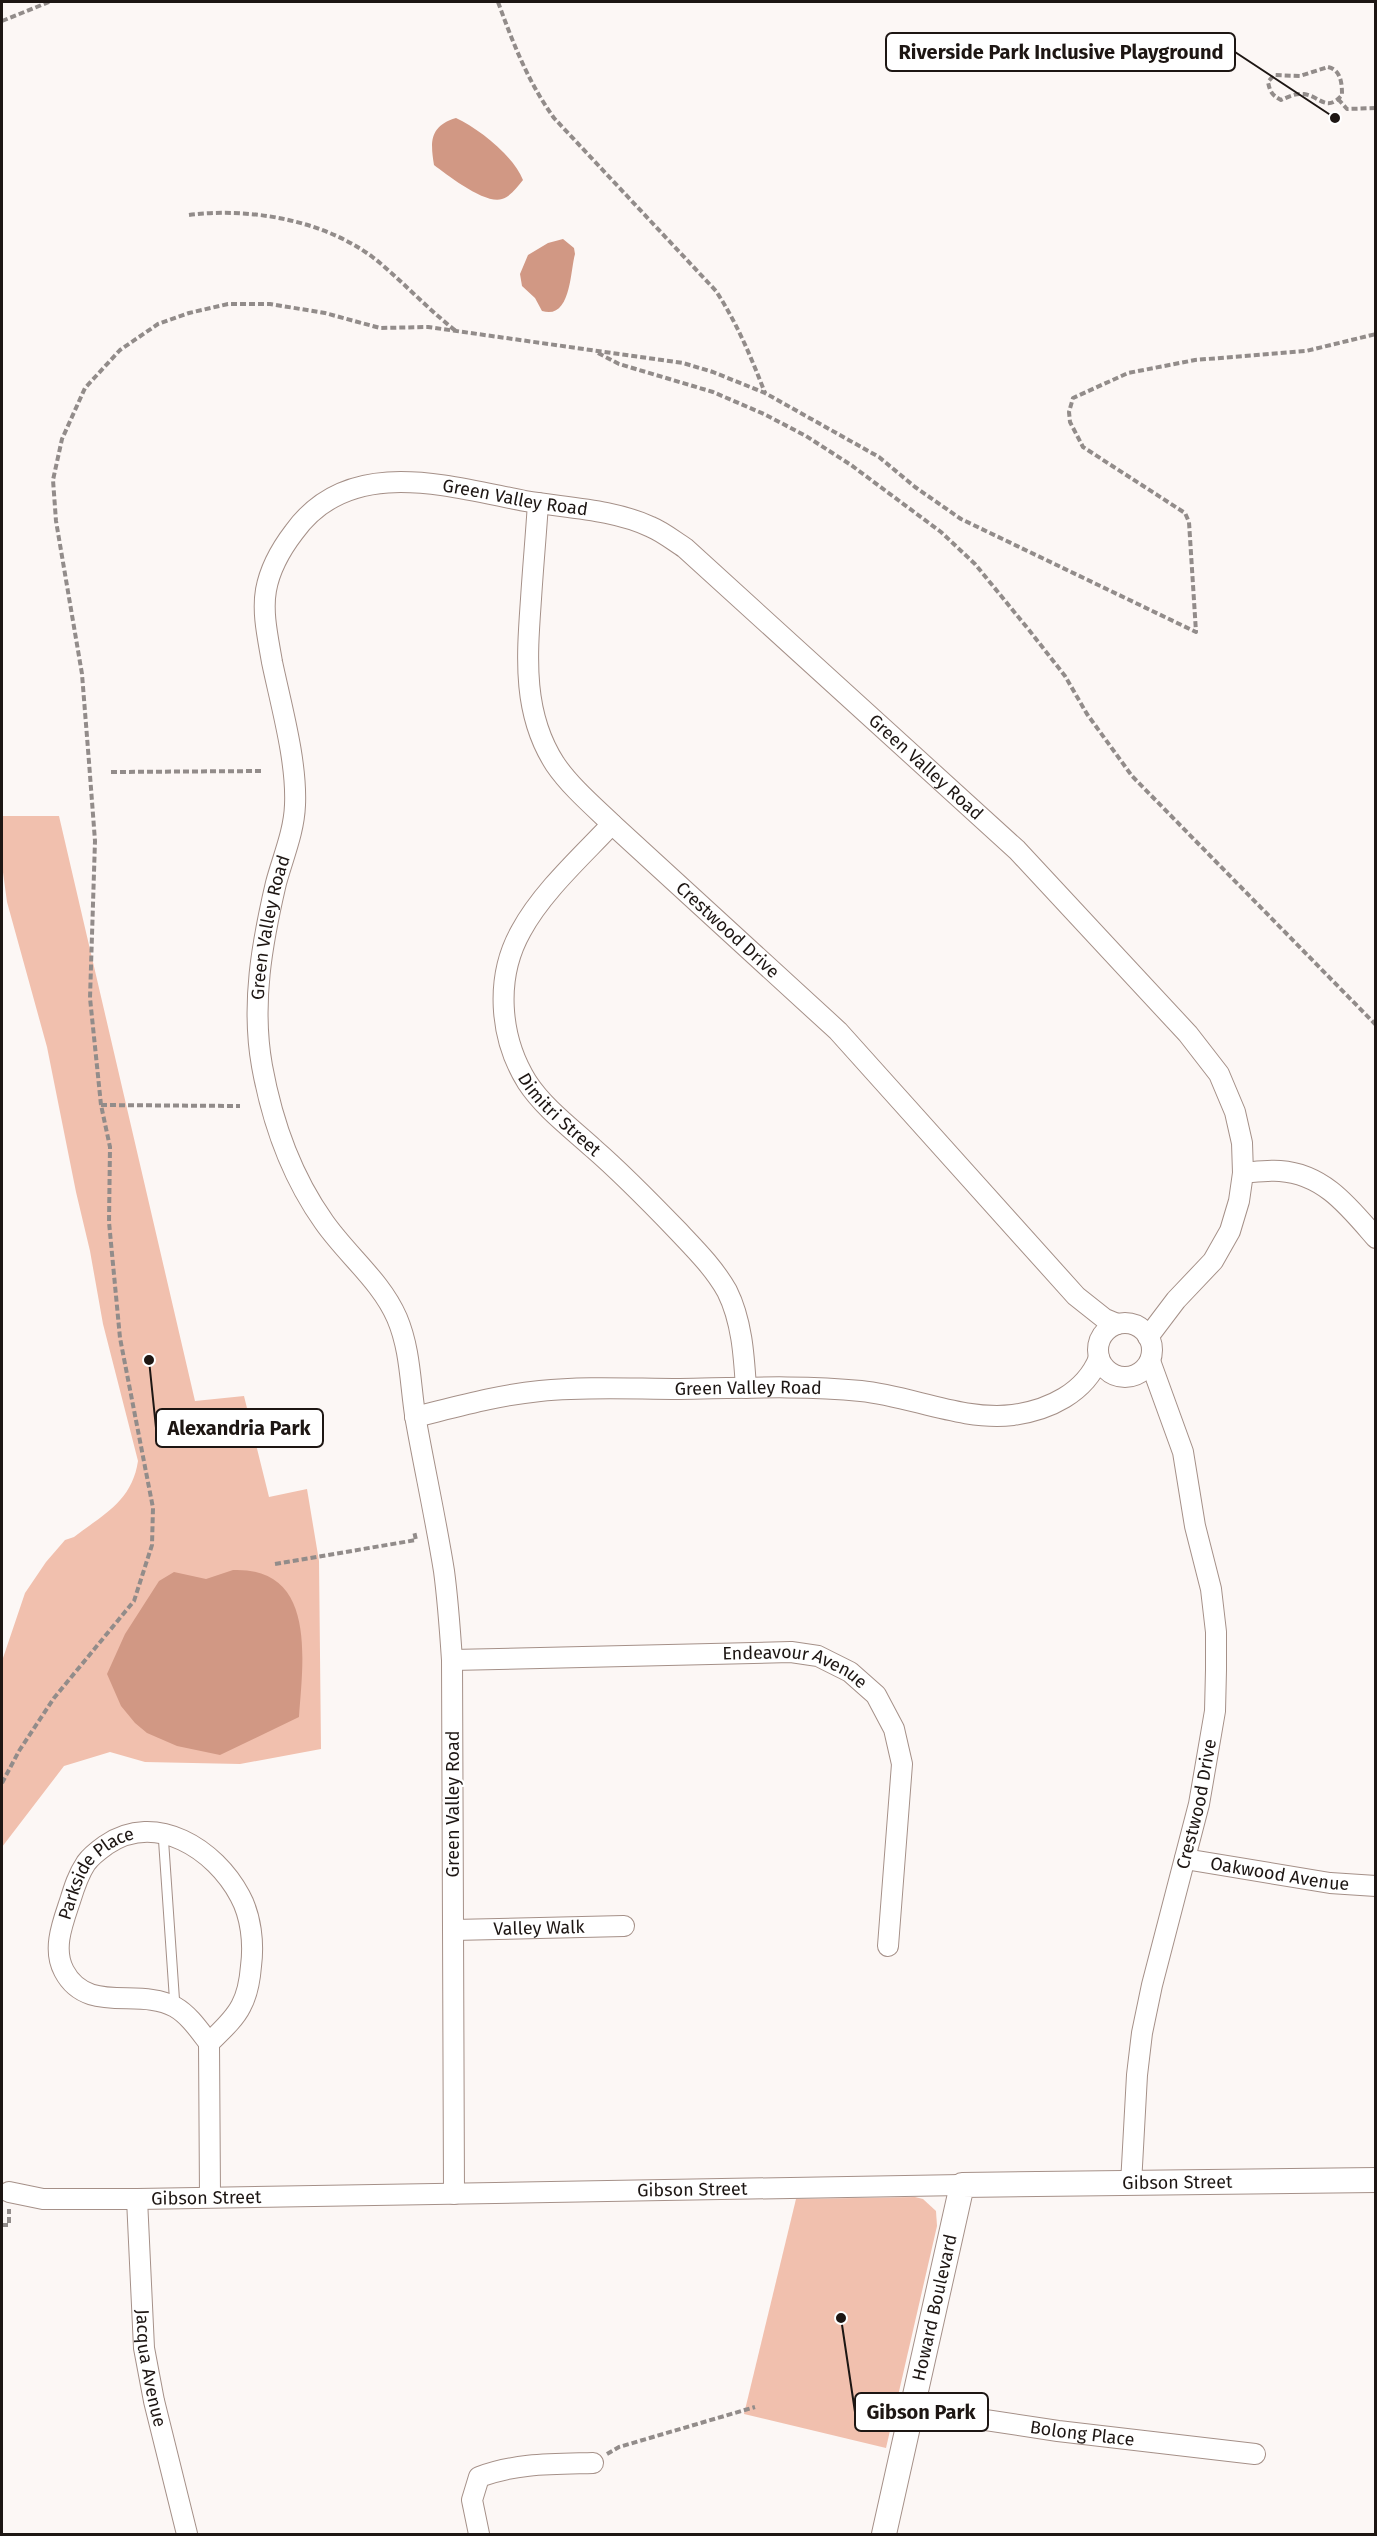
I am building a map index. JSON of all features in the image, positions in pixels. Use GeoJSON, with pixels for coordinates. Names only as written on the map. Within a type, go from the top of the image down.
{"type":"FeatureCollection","features":[{"type":"Feature","properties":{"kind":"street","name":"Green Valley Road"},"geometry":{"type":"LineString","coordinates":[[454,2194],[452,1660],[445,1575],[416,1417],[408,1347],[396,1314],[373,1279],[323,1220],[303,1187],[284,1146],[261,1064],[257,1021],[258,970],[296,806],[294,776],[266,627],[266,589],[278,554],[303,519],[331,498],[363,484],[400,480],[438,484],[608,514],[651,526],[686,548],[1017,850],[1188,1034],[1219,1074],[1235,1112],[1242,1143],[1243,1173],[1239,1201],[1230,1231],[1213,1261],[1176,1300],[1126,1331]]}},
{"type":"Feature","properties":{"kind":"street","name":"Crestwood Drive"},"geometry":{"type":"LineString","coordinates":[[538,503],[527,661],[530,698],[539,731],[555,763],[576,790],[838,1031],[1076,1296],[1105,1319],[1126,1331]]}},
{"type":"Feature","properties":{"kind":"street","name":"Dimitri Street"},"geometry":{"type":"LineString","coordinates":[[612,824],[544,899],[521,930],[508,962],[503,994],[505,1027],[513,1053],[527,1082],[547,1107],[622,1174],[709,1264],[727,1292],[737,1317],[746,1388]]}},
{"type":"Feature","properties":{"kind":"street"},"geometry":{"type":"LineString","coordinates":[[1243,1173],[1281,1171],[1306,1176],[1335,1192],[1376,1238]]}},
{"type":"Feature","properties":{"kind":"street"},"geometry":{"type":"LineString","coordinates":[[1126,1331],[1151,1344],[1150,1361],[1146,1368],[1123,1376],[1102,1365],[1099,1358],[1098,1350],[1126,1331]]}},
{"type":"Feature","properties":{"kind":"street","name":"Green Valley Road"},"geometry":{"type":"LineString","coordinates":[[416,1417],[501,1397],[540,1391],[746,1388],[863,1391],[985,1415],[1012,1415],[1059,1402],[1075,1391],[1096,1367],[1099,1358]]}},
{"type":"Feature","properties":{"kind":"street","name":"Crestwood Drive"},"geometry":{"type":"LineString","coordinates":[[1131,2184],[1137,2075],[1142,2033],[1152,1985],[1199,1804],[1215,1711],[1216,1632],[1211,1589],[1195,1526],[1183,1452],[1150,1361]]}},
{"type":"Feature","properties":{"kind":"street","name":"Crestwood Drive"},"geometry":{"type":"LineString","coordinates":[[1123,1376],[1139,1380],[1173,1423]]}},
{"type":"Feature","properties":{"kind":"street","name":"Green Valley Road"},"geometry":{"type":"LineString","coordinates":[[1075,1391],[1123,1376]]}},
{"type":"Feature","properties":{"kind":"street","name":"Endeavour Avenue"},"geometry":{"type":"LineString","coordinates":[[452,1660],[791,1652],[818,1656],[850,1672],[876,1695],[894,1729],[902,1764],[888,1946]]}},
{"type":"Feature","properties":{"kind":"street","name":"Parkside Place"},"geometry":{"type":"LineString","coordinates":[[133,1832],[163,1833],[192,1844],[210,1857],[228,1877],[242,1898],[250,1925],[253,1951],[250,1976],[242,2005],[228,2024],[209,2043],[192,2021],[175,2007],[139,1998],[102,1998],[87,1994],[63,1971],[59,1956],[59,1941],[63,1923],[76,1880],[86,1863],[115,1839],[133,1832]]}},
{"type":"Feature","properties":{"kind":"street","name":"Oakwood Avenue"},"geometry":{"type":"LineString","coordinates":[[1185,1859],[1330,1883],[1376,1886]]}},
{"type":"Feature","properties":{"kind":"street","name":"Valley Walk"},"geometry":{"type":"LineString","coordinates":[[453,1930],[624,1926]]}},
{"type":"Feature","properties":{"kind":"street"},"geometry":{"type":"LineString","coordinates":[[209,2043],[210,2197]]}},
{"type":"Feature","properties":{"kind":"street","name":"Gibson Street"},"geometry":{"type":"LineString","coordinates":[[9,2193],[43,2199],[137,2199],[1376,2180]]}},
{"type":"Feature","properties":{"kind":"street","name":"Howard Boulevard"},"geometry":{"type":"LineString","coordinates":[[884,2535],[962,2185]]}},
{"type":"Feature","properties":{"kind":"street","name":"Jacqua Avenue"},"geometry":{"type":"LineString","coordinates":[[137,2199],[144,2348],[154,2401],[187,2535]]}},
{"type":"Feature","properties":{"kind":"street","name":"Bolong Place"},"geometry":{"type":"LineString","coordinates":[[912,2409],[1058,2431],[1255,2454]]}},
{"type":"Feature","properties":{"kind":"street"},"geometry":{"type":"LineString","coordinates":[[479,2535],[472,2500],[479,2477],[498,2469],[523,2465],[593,2463]]}},
{"type":"Feature","properties":{"kind":"lane"},"geometry":{"type":"LineString","coordinates":[[163,1833],[175,2007]]}},
{"type":"Feature","properties":{"kind":"path"},"geometry":{"type":"LineString","coordinates":[[2,21],[49,2]]}},
{"type":"Feature","properties":{"kind":"path"},"geometry":{"type":"LineString","coordinates":[[498,2],[517,53],[542,101],[554,118],[716,291],[741,334],[765,393]]}},
{"type":"Feature","properties":{"kind":"path"},"geometry":{"type":"LineString","coordinates":[[1320,68],[1334,68],[1340,76],[1342,86],[1342,94],[1338,99],[1325,104],[1304,94],[1294,94],[1281,100],[1272,95],[1268,82],[1274,75],[1299,76],[1320,68]]}},
{"type":"Feature","properties":{"kind":"path"},"geometry":{"type":"LineString","coordinates":[[1338,99],[1347,110],[1376,108]]}},
{"type":"Feature","properties":{"kind":"path"},"geometry":{"type":"LineString","coordinates":[[189,215],[220,211],[258,214],[332,234],[379,262],[427,309],[456,332]]}},
{"type":"Feature","properties":{"kind":"path"},"geometry":{"type":"LineString","coordinates":[[2,1783],[19,1751],[54,1698],[134,1601],[152,1545],[153,1508],[120,1338],[109,1222],[110,1147],[101,1105],[90,998],[95,842],[90,773],[82,674],[56,521],[53,480],[63,439],[86,388],[120,351],[158,324],[189,313],[228,304],[270,304],[325,313],[380,328],[428,327],[683,363],[713,372],[765,393],[879,457],[915,487],[961,519],[1196,632],[1189,522],[1185,513],[1083,447],[1070,422],[1069,412],[1073,398],[1128,373],[1195,360],[1306,351],[1376,334]]}},
{"type":"Feature","properties":{"kind":"path"},"geometry":{"type":"LineString","coordinates":[[593,351],[619,363],[713,392],[764,414],[806,436],[851,465],[941,532],[982,573],[1029,630],[1065,676],[1087,714],[1132,776],[1376,1025]]}},
{"type":"Feature","properties":{"kind":"path"},"geometry":{"type":"LineString","coordinates":[[111,772],[263,771]]}},
{"type":"Feature","properties":{"kind":"path"},"geometry":{"type":"LineString","coordinates":[[101,1105],[240,1106]]}},
{"type":"Feature","properties":{"kind":"path"},"geometry":{"type":"LineString","coordinates":[[275,1564],[416,1540],[414,1531]]}},
{"type":"Feature","properties":{"kind":"path"},"geometry":{"type":"LineString","coordinates":[[593,2463],[619,2447],[754,2407]]}},
{"type":"Feature","properties":{"kind":"shaded area"},"geometry":{"type":"Polygon","coordinates":[[[456,118],[475,129],[512,161],[523,180],[508,196],[495,200],[486,198],[434,165],[432,142],[434,136],[441,125],[456,118]]]}},
{"type":"Feature","properties":{"kind":"shaded area"},"geometry":{"type":"Polygon","coordinates":[[[563,239],[574,248],[575,254],[568,293],[559,308],[552,312],[542,311],[535,298],[522,286],[520,274],[528,255],[548,243],[563,239]]]}},
{"type":"Feature","properties":{"kind":"shaded area"},"geometry":{"type":"Polygon","coordinates":[[[2,816],[59,816],[195,1401],[244,1396],[269,1497],[307,1489],[319,1561],[321,1749],[240,1764],[145,1762],[110,1752],[64,1766],[2,1847],[2,1661],[25,1593],[46,1562],[65,1540],[74,1537],[96,1521],[123,1497],[135,1475],[138,1461],[103,1324],[47,1047],[7,902],[2,865],[2,816]]]}},
{"type":"Feature","properties":{"kind":"shaded area"},"geometry":{"type":"Polygon","coordinates":[[[233,1570],[260,1573],[279,1584],[292,1600],[299,1621],[302,1645],[301,1694],[299,1717],[220,1755],[177,1746],[147,1733],[121,1706],[107,1674],[125,1634],[159,1581],[174,1572],[206,1579],[233,1570]]]}},
{"type":"Feature","properties":{"kind":"shaded area"},"geometry":{"type":"Polygon","coordinates":[[[915,2197],[923,2199],[936,2211],[937,2226],[886,2448],[744,2414],[796,2199],[915,2197]]]}},
{"type":"Feature","properties":{"kind":"place","name":"Riverside Park Inclusive Playground"},"geometry":{"type":"Point","coordinates":[1335,118]}},
{"type":"Feature","properties":{"kind":"place","name":"Alexandria Park"},"geometry":{"type":"Point","coordinates":[149,1360]}},
{"type":"Feature","properties":{"kind":"place","name":"Gibson Park"},"geometry":{"type":"Point","coordinates":[841,2318]}}]}
